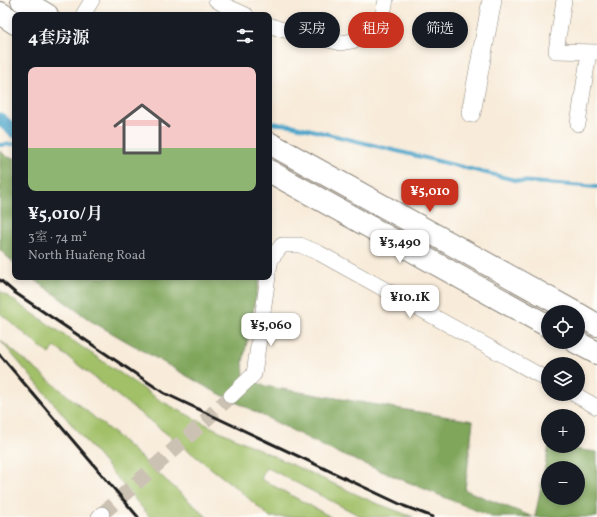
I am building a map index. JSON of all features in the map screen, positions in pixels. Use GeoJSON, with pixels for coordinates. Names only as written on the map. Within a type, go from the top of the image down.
{"type":"FeatureCollection","features":[{"type":"Feature","properties":{"kind":"main road"},"geometry":{"type":"LineString","coordinates":[[22,0],[42,12]]}},
{"type":"Feature","properties":{"kind":"main road"},"geometry":{"type":"LineString","coordinates":[[0,13],[12,21]]}},
{"type":"Feature","properties":{"kind":"main road"},"geometry":{"type":"LineString","coordinates":[[272,145],[561,305]]}},
{"type":"Feature","properties":{"kind":"main road"},"geometry":{"type":"LineString","coordinates":[[272,173],[541,322]]}},
{"type":"Feature","properties":{"kind":"main road"},"geometry":{"type":"LineString","coordinates":[[585,318],[597,325]]}},
{"type":"Feature","properties":{"kind":"main road"},"geometry":{"type":"LineString","coordinates":[[585,347],[597,353]]}},
{"type":"Feature","properties":{"kind":"street"},"geometry":{"type":"LineString","coordinates":[[85,12],[92,0]]}},
{"type":"Feature","properties":{"kind":"street"},"geometry":{"type":"LineString","coordinates":[[216,0],[239,12]]}},
{"type":"Feature","properties":{"kind":"street"},"geometry":{"type":"LineString","coordinates":[[272,26],[340,43],[378,36],[386,0]]}},
{"type":"Feature","properties":{"kind":"street"},"geometry":{"type":"LineString","coordinates":[[471,113],[492,0]]}},
{"type":"Feature","properties":{"kind":"street"},"geometry":{"type":"LineString","coordinates":[[564,0],[556,51],[593,52],[578,124]]}},
{"type":"Feature","properties":{"kind":"street"},"geometry":{"type":"LineString","coordinates":[[272,258],[282,245],[300,245],[319,253],[541,376]]}},
{"type":"Feature","properties":{"kind":"street"},"geometry":{"type":"LineString","coordinates":[[232,396],[254,374],[268,280]]}},
{"type":"Feature","properties":{"kind":"street"},"geometry":{"type":"LineString","coordinates":[[585,400],[597,407]]}},
{"type":"Feature","properties":{"kind":"green space"},"geometry":{"type":"Polygon","coordinates":[[[0,151],[7,157],[12,158],[12,261],[0,250],[0,151]]]}},
{"type":"Feature","properties":{"kind":"green space"},"geometry":{"type":"Polygon","coordinates":[[[35,280],[259,280],[243,362],[244,375],[264,386],[473,421],[465,490],[533,517],[492,517],[333,451],[208,388],[91,321],[35,280]]]}},
{"type":"Feature","properties":{"kind":"green space"},"geometry":{"type":"Polygon","coordinates":[[[0,291],[161,401],[213,428],[373,502],[413,517],[362,517],[266,467],[261,479],[331,517],[270,517],[239,490],[55,347],[49,354],[0,313],[0,291]]]}},
{"type":"Feature","properties":{"kind":"green space"},"geometry":{"type":"Polygon","coordinates":[[[0,340],[117,436],[207,517],[150,517],[0,340]]]}},
{"type":"Feature","properties":{"kind":"green space"},"geometry":{"type":"Polygon","coordinates":[[[585,450],[597,452],[597,517],[535,517],[541,487],[541,505],[585,505],[585,461],[546,461],[548,453],[585,453],[585,450]]]}},
{"type":"Feature","properties":{"kind":"waterway"},"geometry":{"type":"LineString","coordinates":[[0,119],[12,129]]}},
{"type":"Feature","properties":{"kind":"waterway"},"geometry":{"type":"LineString","coordinates":[[272,123],[291,125],[519,181],[597,187]]}},
{"type":"Feature","properties":{"kind":"waterway"},"geometry":{"type":"LineString","coordinates":[[0,145],[12,144]]}},
{"type":"Feature","properties":{"kind":"tunnel"},"geometry":{"type":"LineString","coordinates":[[102,514],[231,396]]}},
{"type":"Feature","properties":{"kind":"railway"},"geometry":{"type":"LineString","coordinates":[[0,280],[14,292],[164,393],[404,506],[433,517]]}},
{"type":"Feature","properties":{"kind":"railway"},"geometry":{"type":"LineString","coordinates":[[0,355],[138,517]]}}]}
